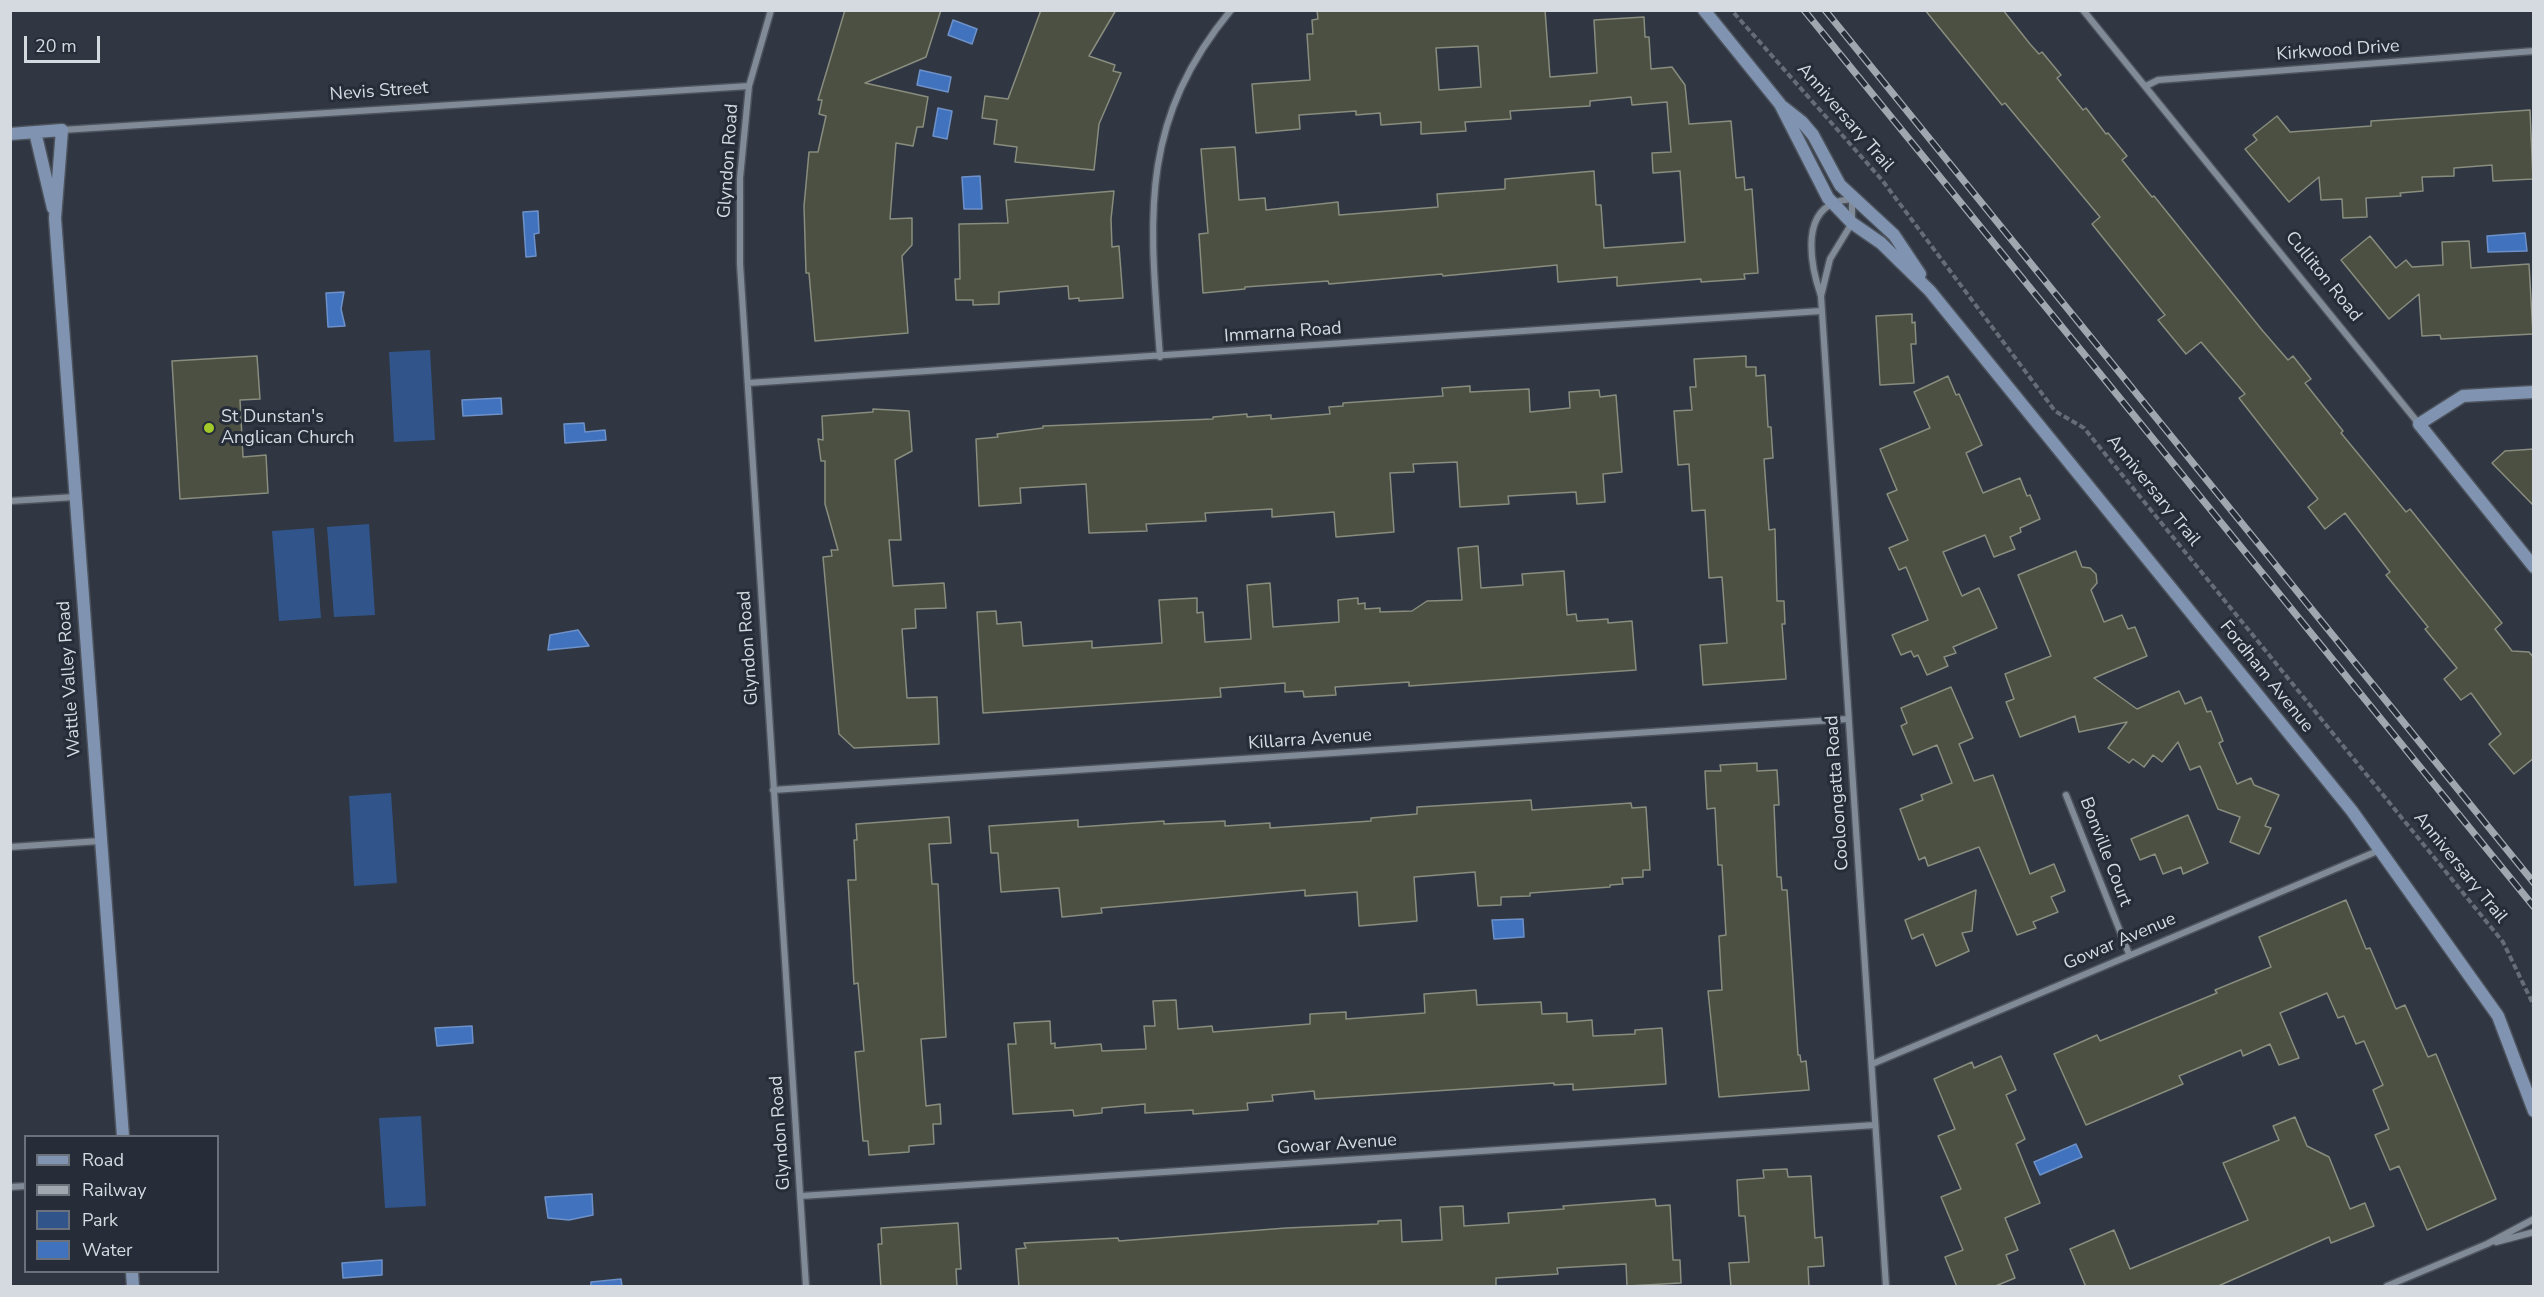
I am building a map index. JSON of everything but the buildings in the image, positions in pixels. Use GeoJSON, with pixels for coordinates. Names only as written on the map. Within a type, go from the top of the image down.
{"type":"FeatureCollection","features":[{"type":"Feature","properties":{"kind":"street","name":"Glyndon Road"},"geometry":{"type":"LineString","coordinates":[[771,10],[749,86],[740,178],[741,305],[748,383],[806,1287]]}},
{"type":"Feature","properties":{"kind":"street"},"geometry":{"type":"LineString","coordinates":[[1160,357],[1152,218],[1158,158],[1164,133],[1182,84],[1200,53],[1231,10]]}},
{"type":"Feature","properties":{"kind":"street","name":"Fordham Avenue"},"geometry":{"type":"LineString","coordinates":[[1704,10],[1780,104],[1820,184],[1833,203],[1852,223],[1881,243],[1930,291]]}},
{"type":"Feature","properties":{"kind":"street","name":"Culliton Road"},"geometry":{"type":"LineString","coordinates":[[2084,10],[2534,567]]}},
{"type":"Feature","properties":{"kind":"street","name":"Kirkwood Drive"},"geometry":{"type":"LineString","coordinates":[[2146,87],[2158,80],[2534,51]]}},
{"type":"Feature","properties":{"kind":"street","name":"Nevis Street"},"geometry":{"type":"LineString","coordinates":[[10,134],[749,86]]}},
{"type":"Feature","properties":{"kind":"street","name":"Fordham Avenue"},"geometry":{"type":"LineString","coordinates":[[1780,104],[1796,116],[1813,135],[1836,179],[1852,199],[1894,235],[1930,291],[2273,714],[2380,850],[2498,1016],[2534,1111]]}},
{"type":"Feature","properties":{"kind":"street","name":"Wattle Valley Road"},"geometry":{"type":"LineString","coordinates":[[62,130],[55,218],[123,1135]]}},
{"type":"Feature","properties":{"kind":"street","name":"Wattle Valley Road"},"geometry":{"type":"LineString","coordinates":[[35,132],[55,218]]}},
{"type":"Feature","properties":{"kind":"street"},"geometry":{"type":"LineString","coordinates":[[1833,203],[1852,199],[1852,223]]}},
{"type":"Feature","properties":{"kind":"street","name":"Cooloongatta Road"},"geometry":{"type":"LineString","coordinates":[[1821,297],[1812,261],[1812,234],[1818,219],[1833,203]]}},
{"type":"Feature","properties":{"kind":"street","name":"Cooloongatta Road"},"geometry":{"type":"LineString","coordinates":[[1852,223],[1830,259],[1821,297],[1821,311],[1886,1287]]}},
{"type":"Feature","properties":{"kind":"street","name":"Immarna Road"},"geometry":{"type":"LineString","coordinates":[[748,383],[1821,311]]}},
{"type":"Feature","properties":{"kind":"street"},"geometry":{"type":"LineString","coordinates":[[2419,424],[2463,396],[2534,392]]}},
{"type":"Feature","properties":{"kind":"street"},"geometry":{"type":"LineString","coordinates":[[10,501],[75,497]]}},
{"type":"Feature","properties":{"kind":"street","name":"Killarra Avenue"},"geometry":{"type":"LineString","coordinates":[[773,790],[1848,719]]}},
{"type":"Feature","properties":{"kind":"street","name":"Bonville Court"},"geometry":{"type":"LineString","coordinates":[[2066,795],[2129,954]]}},
{"type":"Feature","properties":{"kind":"street"},"geometry":{"type":"LineString","coordinates":[[10,847],[100,841]]}},
{"type":"Feature","properties":{"kind":"street","name":"Gowar Avenue"},"geometry":{"type":"LineString","coordinates":[[1872,1064],[2380,850]]}},
{"type":"Feature","properties":{"kind":"street","name":"Gowar Avenue"},"geometry":{"type":"LineString","coordinates":[[801,1196],[1875,1125]]}},
{"type":"Feature","properties":{"kind":"street"},"geometry":{"type":"LineString","coordinates":[[2387,1287],[2487,1244],[2534,1218]]}},
{"type":"Feature","properties":{"kind":"street"},"geometry":{"type":"LineString","coordinates":[[2487,1244],[2534,1232]]}},
{"type":"Feature","properties":{"kind":"path","name":"Anniversary Trail"},"geometry":{"type":"LineString","coordinates":[[1731,10],[1882,180],[2055,411],[2084,428],[2503,942],[2534,1006]]}},
{"type":"Feature","properties":{"kind":"green space"},"geometry":{"type":"Polygon","coordinates":[[[430,350],[435,440],[394,442],[389,352],[430,350]]]}},
{"type":"Feature","properties":{"kind":"green space"},"geometry":{"type":"Polygon","coordinates":[[[369,524],[375,615],[334,617],[327,527],[369,524]]]}},
{"type":"Feature","properties":{"kind":"green space"},"geometry":{"type":"Polygon","coordinates":[[[314,528],[321,618],[279,621],[272,531],[314,528]]]}},
{"type":"Feature","properties":{"kind":"green space"},"geometry":{"type":"Polygon","coordinates":[[[391,793],[397,883],[354,886],[349,796],[391,793]]]}},
{"type":"Feature","properties":{"kind":"green space"},"geometry":{"type":"Polygon","coordinates":[[[421,1116],[426,1206],[385,1208],[379,1118],[421,1116]]]}},
{"type":"Feature","properties":{"kind":"water"},"geometry":{"type":"Polygon","coordinates":[[[953,20],[977,29],[972,44],[948,35],[953,20]]]}},
{"type":"Feature","properties":{"kind":"water"},"geometry":{"type":"Polygon","coordinates":[[[920,70],[951,77],[948,92],[917,85],[920,70]]]}},
{"type":"Feature","properties":{"kind":"water"},"geometry":{"type":"Polygon","coordinates":[[[938,108],[952,111],[947,139],[933,136],[938,108]]]}},
{"type":"Feature","properties":{"kind":"water"},"geometry":{"type":"Polygon","coordinates":[[[980,176],[982,209],[964,209],[962,177],[980,176]]]}},
{"type":"Feature","properties":{"kind":"water"},"geometry":{"type":"Polygon","coordinates":[[[538,211],[539,233],[534,234],[536,256],[526,257],[523,212],[538,211]]]}},
{"type":"Feature","properties":{"kind":"water"},"geometry":{"type":"Polygon","coordinates":[[[2525,233],[2527,251],[2488,252],[2487,236],[2525,233]]]}},
{"type":"Feature","properties":{"kind":"water"},"geometry":{"type":"Polygon","coordinates":[[[344,292],[341,309],[345,326],[328,327],[326,293],[344,292]]]}},
{"type":"Feature","properties":{"kind":"water"},"geometry":{"type":"Polygon","coordinates":[[[501,398],[502,414],[463,416],[462,400],[501,398]]]}},
{"type":"Feature","properties":{"kind":"water"},"geometry":{"type":"Polygon","coordinates":[[[584,423],[585,432],[605,430],[606,440],[565,443],[564,424],[584,423]]]}},
{"type":"Feature","properties":{"kind":"water"},"geometry":{"type":"Polygon","coordinates":[[[578,630],[589,646],[548,650],[550,635],[578,630]]]}},
{"type":"Feature","properties":{"kind":"water"},"geometry":{"type":"Polygon","coordinates":[[[1523,919],[1524,937],[1494,939],[1492,920],[1523,919]]]}},
{"type":"Feature","properties":{"kind":"water"},"geometry":{"type":"Polygon","coordinates":[[[472,1026],[473,1043],[437,1046],[435,1028],[472,1026]]]}},
{"type":"Feature","properties":{"kind":"water"},"geometry":{"type":"Polygon","coordinates":[[[2076,1144],[2082,1157],[2040,1175],[2034,1162],[2076,1144]]]}},
{"type":"Feature","properties":{"kind":"water"},"geometry":{"type":"Polygon","coordinates":[[[592,1194],[593,1215],[569,1220],[548,1218],[545,1197],[592,1194]]]}},
{"type":"Feature","properties":{"kind":"water"},"geometry":{"type":"Polygon","coordinates":[[[382,1260],[382,1275],[343,1278],[342,1263],[382,1260]]]}},
{"type":"Feature","properties":{"kind":"water"},"geometry":{"type":"Polygon","coordinates":[[[621,1279],[622,1286],[591,1286],[591,1282],[621,1279]]]}},
{"type":"Feature","properties":{"kind":"railway"},"geometry":{"type":"LineString","coordinates":[[1804,10],[2534,907]]}},
{"type":"Feature","properties":{"kind":"railway"},"geometry":{"type":"LineString","coordinates":[[1825,10],[2534,883]]}},
{"type":"Feature","properties":{"kind":"place","name":"St Dunstan's Anglican Church"},"geometry":{"type":"Point","coordinates":[209,428]}}]}
